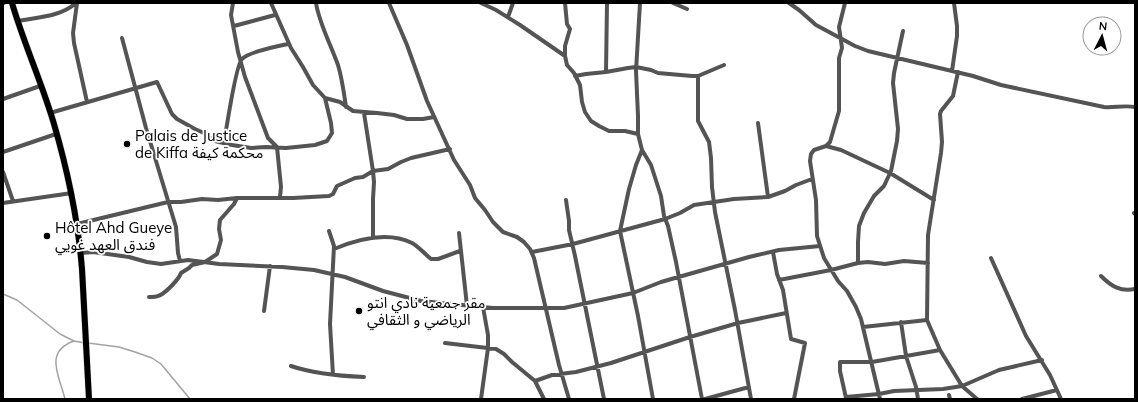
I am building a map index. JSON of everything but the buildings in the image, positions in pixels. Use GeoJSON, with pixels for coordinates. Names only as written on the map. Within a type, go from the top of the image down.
{"type":"FeatureCollection","features":[{"type":"Feature","properties":{"kind":"main road"},"geometry":{"type":"LineString","coordinates":[[12,3],[50,112],[72,192],[81,253],[89,399]]}},
{"type":"Feature","properties":{"kind":"street"},"geometry":{"type":"LineString","coordinates":[[18,21],[57,13],[70,8],[76,3]]}},
{"type":"Feature","properties":{"kind":"street"},"geometry":{"type":"LineString","coordinates":[[76,3],[73,33],[74,43],[87,102]]}},
{"type":"Feature","properties":{"kind":"street"},"geometry":{"type":"LineString","coordinates":[[233,3],[232,16],[240,60],[245,77],[268,138],[277,147],[281,188],[280,197]]}},
{"type":"Feature","properties":{"kind":"street"},"geometry":{"type":"LineString","coordinates":[[50,112],[157,82],[172,114],[177,119],[204,133],[215,141],[251,148],[286,148],[315,145],[327,140],[332,133],[325,98],[313,85],[288,44],[271,3]]}},
{"type":"Feature","properties":{"kind":"street"},"geometry":{"type":"LineString","coordinates":[[316,3],[328,42],[338,64],[346,107]]}},
{"type":"Feature","properties":{"kind":"street"},"geometry":{"type":"LineString","coordinates":[[389,3],[407,45],[434,117],[454,160],[470,185],[475,198],[493,222],[503,232],[517,237],[524,242],[532,252],[569,399]]}},
{"type":"Feature","properties":{"kind":"street"},"geometry":{"type":"LineString","coordinates":[[481,3],[508,17],[565,56]]}},
{"type":"Feature","properties":{"kind":"street"},"geometry":{"type":"LineString","coordinates":[[508,17],[513,3]]}},
{"type":"Feature","properties":{"kind":"street"},"geometry":{"type":"LineString","coordinates":[[565,3],[567,24],[570,29],[565,56],[568,65],[580,85],[586,112],[592,120],[608,131],[625,131],[638,134]]}},
{"type":"Feature","properties":{"kind":"street"},"geometry":{"type":"LineString","coordinates":[[606,72],[607,3]]}},
{"type":"Feature","properties":{"kind":"street"},"geometry":{"type":"LineString","coordinates":[[640,3],[636,67],[638,134],[642,150],[651,165],[661,196],[679,277],[702,399]]}},
{"type":"Feature","properties":{"kind":"street"},"geometry":{"type":"LineString","coordinates":[[673,3],[687,9]]}},
{"type":"Feature","properties":{"kind":"street"},"geometry":{"type":"LineString","coordinates":[[789,3],[816,25],[855,46],[868,51],[952,70],[1001,85],[1104,106],[1135,107]]}},
{"type":"Feature","properties":{"kind":"street"},"geometry":{"type":"LineString","coordinates":[[845,3],[839,27],[842,48],[839,58],[839,111],[830,142],[826,146],[814,150],[811,154],[810,161],[816,200],[817,236],[824,258],[847,291],[856,307],[863,327],[880,399]]}},
{"type":"Feature","properties":{"kind":"street"},"geometry":{"type":"LineString","coordinates":[[952,70],[957,36],[954,3]]}},
{"type":"Feature","properties":{"kind":"street"},"geometry":{"type":"LineString","coordinates":[[234,26],[276,15]]}},
{"type":"Feature","properties":{"kind":"street"},"geometry":{"type":"LineString","coordinates":[[858,263],[859,226],[864,213],[874,196],[884,186],[892,171],[898,129],[893,83],[903,31]]}},
{"type":"Feature","properties":{"kind":"street"},"geometry":{"type":"LineString","coordinates":[[122,38],[146,128],[176,227],[180,261]]}},
{"type":"Feature","properties":{"kind":"street"},"geometry":{"type":"LineString","coordinates":[[224,143],[240,60],[247,55],[288,44]]}},
{"type":"Feature","properties":{"kind":"street"},"geometry":{"type":"LineString","coordinates":[[575,76],[636,67],[665,75],[698,76],[724,65]]}},
{"type":"Feature","properties":{"kind":"street"},"geometry":{"type":"LineString","coordinates":[[958,72],[953,96],[941,110],[940,114],[942,142],[928,236],[927,320],[940,350],[962,386],[977,399]]}},
{"type":"Feature","properties":{"kind":"street"},"geometry":{"type":"LineString","coordinates":[[698,76],[698,121],[709,142],[715,212],[738,323],[751,399]]}},
{"type":"Feature","properties":{"kind":"street"},"geometry":{"type":"LineString","coordinates":[[3,99],[40,86]]}},
{"type":"Feature","properties":{"kind":"street"},"geometry":{"type":"LineString","coordinates":[[325,98],[340,102],[353,112],[388,114],[407,119],[423,120],[434,117]]}},
{"type":"Feature","properties":{"kind":"street"},"geometry":{"type":"LineString","coordinates":[[364,113],[374,182],[373,238]]}},
{"type":"Feature","properties":{"kind":"street"},"geometry":{"type":"LineString","coordinates":[[758,123],[768,197]]}},
{"type":"Feature","properties":{"kind":"street"},"geometry":{"type":"LineString","coordinates":[[3,152],[56,134]]}},
{"type":"Feature","properties":{"kind":"street"},"geometry":{"type":"LineString","coordinates":[[826,146],[841,150],[890,173],[934,200]]}},
{"type":"Feature","properties":{"kind":"street"},"geometry":{"type":"LineString","coordinates":[[76,224],[168,202],[202,199],[218,200],[237,198],[293,198],[329,196],[333,194],[337,186],[354,178],[363,178],[373,171],[388,169],[411,158],[450,149]]}},
{"type":"Feature","properties":{"kind":"street"},"geometry":{"type":"LineString","coordinates":[[642,150],[632,177],[620,231],[645,352],[653,399]]}},
{"type":"Feature","properties":{"kind":"street"},"geometry":{"type":"LineString","coordinates":[[3,172],[13,202]]}},
{"type":"Feature","properties":{"kind":"street"},"geometry":{"type":"LineString","coordinates":[[532,252],[573,244],[665,219],[694,206],[734,199],[768,197],[812,179]]}},
{"type":"Feature","properties":{"kind":"street"},"geometry":{"type":"LineString","coordinates":[[3,203],[72,192]]}},
{"type":"Feature","properties":{"kind":"street"},"geometry":{"type":"LineString","coordinates":[[149,297],[158,296],[176,281],[181,273],[192,265],[205,262],[217,254],[221,240],[219,228],[220,220],[234,204],[237,198]]}},
{"type":"Feature","properties":{"kind":"street"},"geometry":{"type":"LineString","coordinates":[[566,200],[569,230],[604,399]]}},
{"type":"Feature","properties":{"kind":"street"},"geometry":{"type":"LineString","coordinates":[[330,231],[334,246],[330,324],[333,375]]}},
{"type":"Feature","properties":{"kind":"street"},"geometry":{"type":"LineString","coordinates":[[459,233],[467,306]]}},
{"type":"Feature","properties":{"kind":"street"},"geometry":{"type":"LineString","coordinates":[[334,249],[346,244],[382,237],[400,238],[414,244],[431,259],[438,259],[460,252]]}},
{"type":"Feature","properties":{"kind":"street"},"geometry":{"type":"LineString","coordinates":[[81,253],[93,252],[129,257],[161,264],[188,260],[219,264],[270,266],[314,270],[345,277],[383,291],[420,301],[493,308],[564,308],[633,293],[661,282],[726,263],[773,252],[820,246]]}},
{"type":"Feature","properties":{"kind":"street"},"geometry":{"type":"LineString","coordinates":[[773,252],[777,274],[783,290],[791,339],[805,343],[794,399]]}},
{"type":"Feature","properties":{"kind":"street"},"geometry":{"type":"LineString","coordinates":[[991,258],[1026,336],[1042,360],[1061,399]]}},
{"type":"Feature","properties":{"kind":"street"},"geometry":{"type":"LineString","coordinates":[[779,280],[858,263],[868,262],[881,264],[904,261],[928,262]]}},
{"type":"Feature","properties":{"kind":"street"},"geometry":{"type":"LineString","coordinates":[[264,311],[270,266]]}},
{"type":"Feature","properties":{"kind":"street"},"geometry":{"type":"LineString","coordinates":[[1101,276],[1110,285],[1117,288],[1123,290],[1135,289]]}},
{"type":"Feature","properties":{"kind":"street"},"geometry":{"type":"LineString","coordinates":[[481,399],[488,348],[488,335],[483,307]]}},
{"type":"Feature","properties":{"kind":"street"},"geometry":{"type":"LineString","coordinates":[[535,381],[552,375],[576,372],[597,366],[738,323],[786,313]]}},
{"type":"Feature","properties":{"kind":"street"},"geometry":{"type":"LineString","coordinates":[[863,327],[927,320]]}},
{"type":"Feature","properties":{"kind":"street"},"geometry":{"type":"LineString","coordinates":[[901,322],[906,356],[918,399]]}},
{"type":"Feature","properties":{"kind":"street"},"geometry":{"type":"LineString","coordinates":[[445,343],[496,349],[504,354],[535,381],[544,399]]}},
{"type":"Feature","properties":{"kind":"street"},"geometry":{"type":"LineString","coordinates":[[940,350],[872,362],[840,362],[840,372],[846,398],[894,391],[943,389],[962,386],[999,370],[1042,360]]}},
{"type":"Feature","properties":{"kind":"street"},"geometry":{"type":"LineString","coordinates":[[291,366],[333,375],[364,377]]}},
{"type":"Feature","properties":{"kind":"street"},"geometry":{"type":"LineString","coordinates":[[705,399],[749,387]]}},
{"type":"Feature","properties":{"kind":"street"},"geometry":{"type":"LineString","coordinates":[[1022,399],[1057,390]]}},
{"type":"Feature","properties":{"kind":"waterway"},"geometry":{"type":"LineString","coordinates":[[3,294],[17,300],[60,334],[74,341],[85,343]]}},
{"type":"Feature","properties":{"kind":"waterway"},"geometry":{"type":"LineString","coordinates":[[65,399],[57,374],[56,358],[65,346],[74,341]]}},
{"type":"Feature","properties":{"kind":"waterway"},"geometry":{"type":"LineString","coordinates":[[88,343],[119,347],[152,358],[161,364],[190,399]]}},
{"type":"Feature","properties":{"kind":"place","name":"Palais de Justice de Kiffa محكمة كيفة"},"geometry":{"type":"Point","coordinates":[127,144]}},
{"type":"Feature","properties":{"kind":"place","name":"Hôtel Ahd Gueye فندق العهد غويي"},"geometry":{"type":"Point","coordinates":[47,236]}},
{"type":"Feature","properties":{"kind":"place","name":"مقر جمعية نادي انتو الرياضي و الثقافي"},"geometry":{"type":"Point","coordinates":[359,311]}}]}
